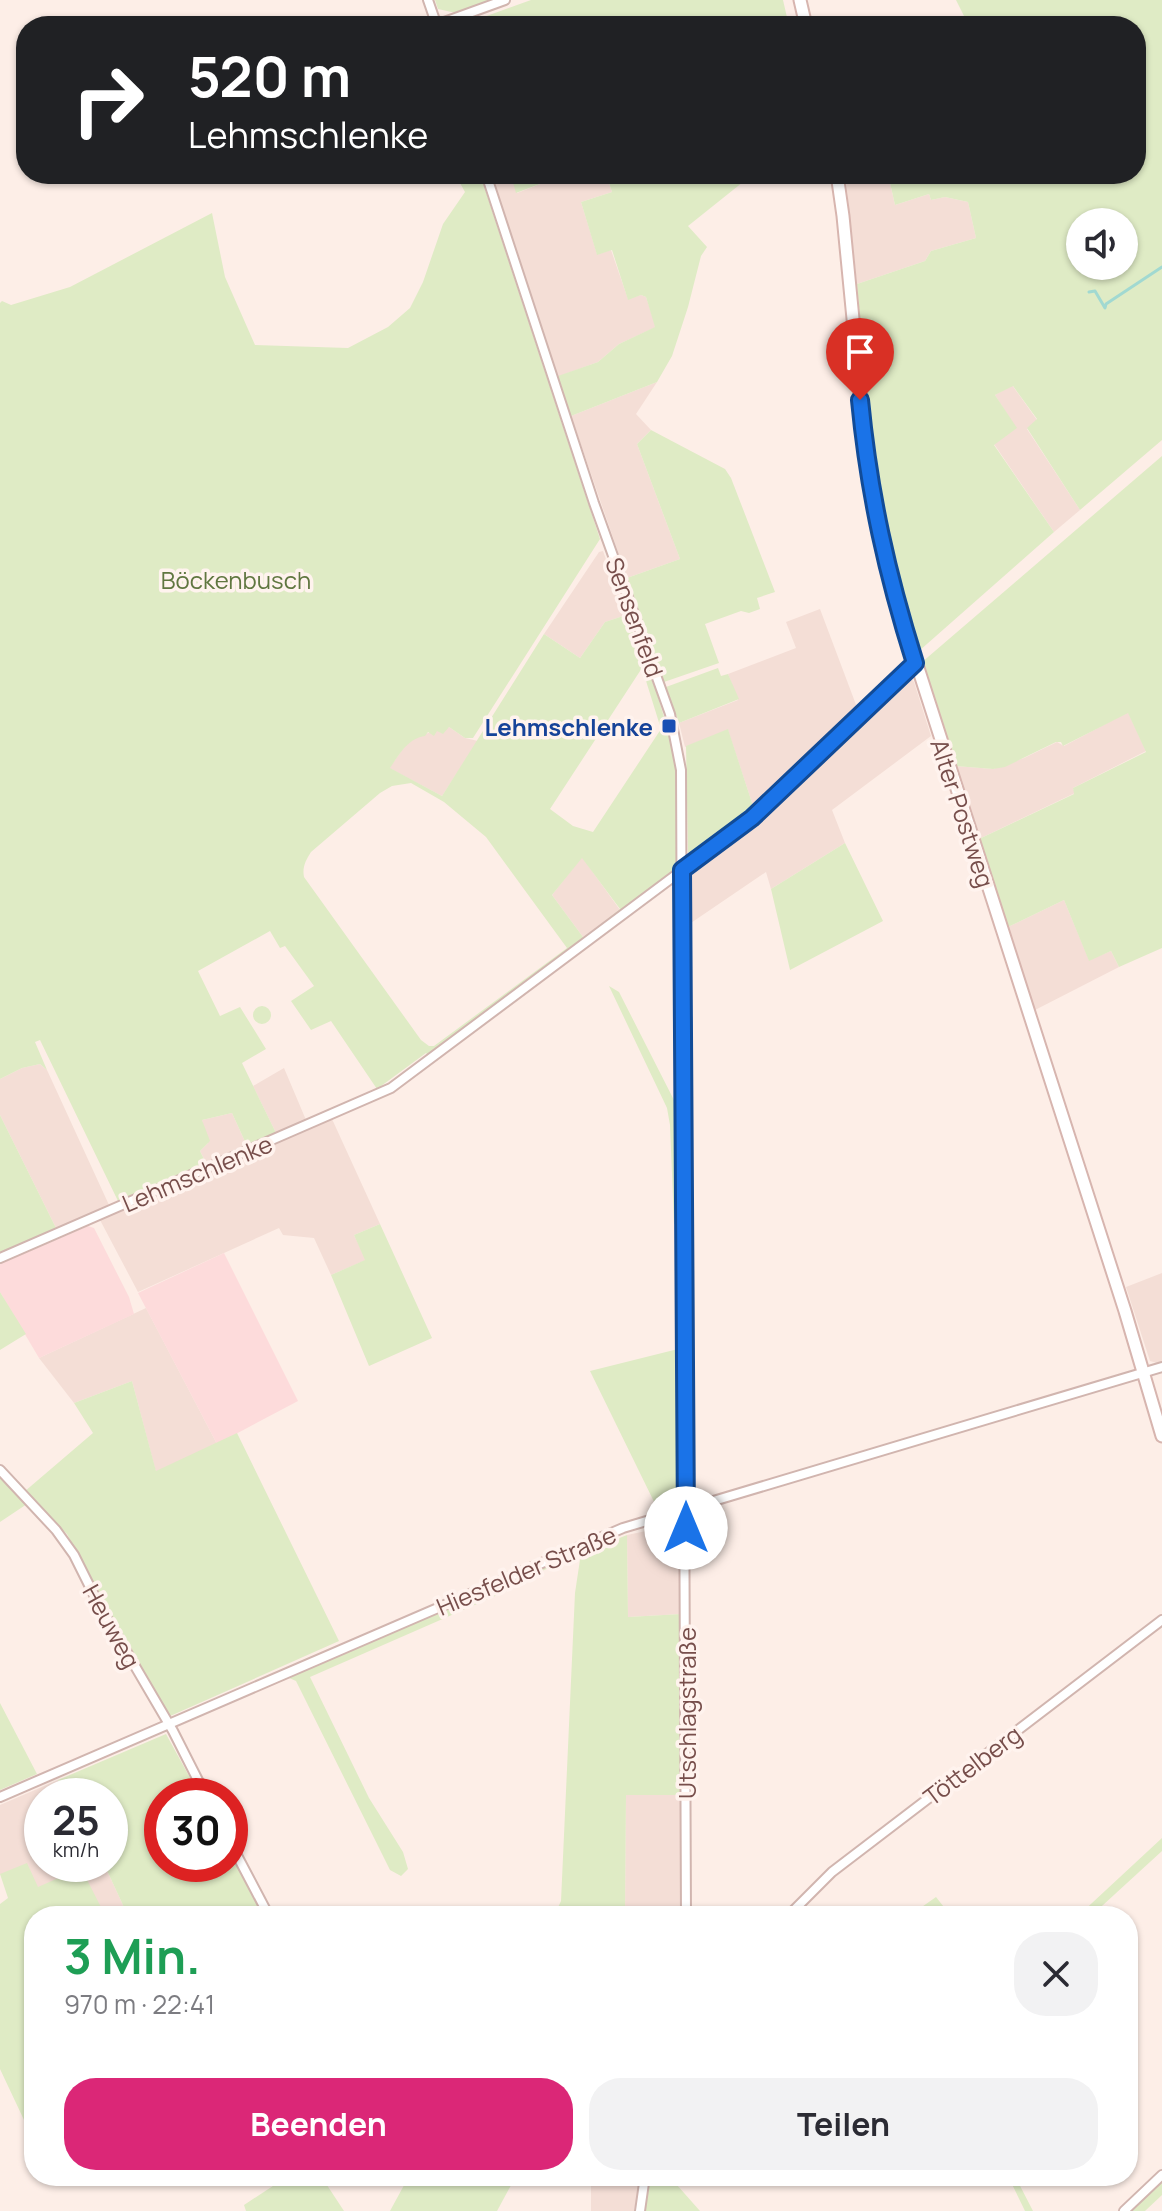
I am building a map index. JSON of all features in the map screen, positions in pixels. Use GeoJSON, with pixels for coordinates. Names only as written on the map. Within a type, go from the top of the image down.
{"type":"FeatureCollection","features":[{"type":"Feature","properties":{"kind":"main road","name":"Alter Postweg"},"geometry":{"type":"LineString","coordinates":[[838,184],[869,483],[884,557],[915,663],[1162,1436]]}},
{"type":"Feature","properties":{"kind":"street"},"geometry":{"type":"LineString","coordinates":[[463,16],[505,0]]}},
{"type":"Feature","properties":{"kind":"street","name":"Sensenfeld"},"geometry":{"type":"LineString","coordinates":[[489,184],[594,503],[673,723],[681,770],[686,1509]]}},
{"type":"Feature","properties":{"kind":"street","name":"Lehmschlenke"},"geometry":{"type":"LineString","coordinates":[[0,1258],[391,1088],[763,809],[915,663]]}},
{"type":"Feature","properties":{"kind":"street","name":"Hiesfelder Straße"},"geometry":{"type":"LineString","coordinates":[[0,1797],[623,1528],[1162,1367]]}},
{"type":"Feature","properties":{"kind":"street","name":"Heuweg"},"geometry":{"type":"LineString","coordinates":[[0,1470],[56,1530],[74,1555],[196,1778]]}},
{"type":"Feature","properties":{"kind":"street","name":"Utschlagstraße"},"geometry":{"type":"LineString","coordinates":[[686,1509],[686,1906]]}},
{"type":"Feature","properties":{"kind":"street","name":"Töttelberg"},"geometry":{"type":"LineString","coordinates":[[798,1906],[832,1872],[1162,1620]]}},
{"type":"Feature","properties":{"kind":"street"},"geometry":{"type":"LineString","coordinates":[[248,1876],[264,1906]]}},
{"type":"Feature","properties":{"kind":"street"},"geometry":{"type":"LineString","coordinates":[[1124,2211],[1162,2175]]}},
{"type":"Feature","properties":{"kind":"street"},"geometry":{"type":"LineString","coordinates":[[640,2211],[643,2186]]}},
{"type":"Feature","properties":{"kind":"shaded area"},"geometry":{"type":"Polygon","coordinates":[[[514,184],[517,193],[540,184],[609,184],[612,192],[581,202],[597,254],[611,250],[628,299],[641,295],[646,297],[656,327],[619,344],[598,362],[557,377],[493,185],[514,184]]]}},
{"type":"Feature","properties":{"kind":"shaded area"},"geometry":{"type":"Polygon","coordinates":[[[846,184],[890,184],[895,205],[929,194],[931,200],[945,197],[968,202],[976,238],[931,251],[925,261],[857,284],[846,184]]]}},
{"type":"Feature","properties":{"kind":"shaded area"},"geometry":{"type":"Polygon","coordinates":[[[657,382],[636,414],[651,430],[637,444],[680,559],[627,578],[571,416],[657,382]]]}},
{"type":"Feature","properties":{"kind":"shaded area"},"geometry":{"type":"Polygon","coordinates":[[[1012,385],[1037,420],[1027,429],[1080,510],[1054,532],[994,444],[1016,428],[995,395],[1012,385]]]}},
{"type":"Feature","properties":{"kind":"shaded area"},"geometry":{"type":"Polygon","coordinates":[[[603,551],[626,615],[605,622],[580,658],[544,634],[599,552],[603,551]]]}},
{"type":"Feature","properties":{"kind":"shaded area"},"geometry":{"type":"Polygon","coordinates":[[[820,609],[858,710],[754,809],[728,730],[685,747],[679,723],[738,700],[728,674],[796,648],[786,622],[820,609]]]}},
{"type":"Feature","properties":{"kind":"shaded area"},"geometry":{"type":"Polygon","coordinates":[[[910,677],[931,736],[832,810],[845,843],[771,889],[766,872],[685,927],[685,872],[753,822],[910,677]]]}},
{"type":"Feature","properties":{"kind":"shaded area"},"geometry":{"type":"Polygon","coordinates":[[[1128,712],[1146,751],[1073,788],[1075,793],[979,839],[955,766],[993,769],[1057,742],[1064,746],[1128,712]]]}},
{"type":"Feature","properties":{"kind":"shaded area"},"geometry":{"type":"Polygon","coordinates":[[[449,727],[465,738],[478,741],[442,796],[389,768],[411,738],[449,727]]]}},
{"type":"Feature","properties":{"kind":"shaded area"},"geometry":{"type":"Polygon","coordinates":[[[582,857],[620,910],[583,937],[552,895],[582,857]]]}},
{"type":"Feature","properties":{"kind":"shaded area"},"geometry":{"type":"Polygon","coordinates":[[[1064,900],[1089,960],[1111,951],[1119,967],[1035,1010],[1008,927],[1064,900]]]}},
{"type":"Feature","properties":{"kind":"shaded area"},"geometry":{"type":"Polygon","coordinates":[[[40,1064],[47,1070],[109,1205],[56,1228],[0,1115],[0,1079],[22,1068],[40,1064]]]}},
{"type":"Feature","properties":{"kind":"shaded area"},"geometry":{"type":"Polygon","coordinates":[[[284,1068],[306,1120],[276,1133],[253,1086],[284,1068]]]}},
{"type":"Feature","properties":{"kind":"shaded area"},"geometry":{"type":"Polygon","coordinates":[[[232,1113],[247,1146],[206,1163],[200,1151],[208,1143],[202,1120],[232,1113]]]}},
{"type":"Feature","properties":{"kind":"shaded area"},"geometry":{"type":"Polygon","coordinates":[[[332,1119],[380,1224],[354,1235],[366,1260],[331,1275],[314,1238],[283,1235],[279,1228],[138,1292],[100,1220],[332,1119]]]}},
{"type":"Feature","properties":{"kind":"shaded area"},"geometry":{"type":"Polygon","coordinates":[[[88,1226],[94,1228],[129,1297],[134,1314],[39,1358],[0,1292],[0,1264],[88,1226]]]}},
{"type":"Feature","properties":{"kind":"shaded area"},"geometry":{"type":"Polygon","coordinates":[[[224,1253],[298,1401],[217,1444],[138,1293],[224,1253]]]}},
{"type":"Feature","properties":{"kind":"shaded area"},"geometry":{"type":"Polygon","coordinates":[[[1162,1273],[1162,1362],[1157,1363],[1150,1361],[1126,1287],[1162,1273]]]}},
{"type":"Feature","properties":{"kind":"shaded area"},"geometry":{"type":"Polygon","coordinates":[[[146,1308],[217,1444],[156,1472],[132,1381],[74,1403],[39,1358],[146,1308]]]}},
{"type":"Feature","properties":{"kind":"shaded area"},"geometry":{"type":"Polygon","coordinates":[[[675,1525],[679,1527],[681,1614],[628,1617],[627,1535],[675,1525]]]}},
{"type":"Feature","properties":{"kind":"shaded area"},"geometry":{"type":"Polygon","coordinates":[[[24,1795],[24,1882],[112,1882],[123,1906],[85,1906],[0,1874],[0,1805],[24,1795]]]}},
{"type":"Feature","properties":{"kind":"shaded area"},"geometry":{"type":"Polygon","coordinates":[[[626,1795],[680,1795],[681,1906],[625,1906],[626,1795]]]}},
{"type":"Feature","properties":{"kind":"shaded area"},"geometry":{"type":"Polygon","coordinates":[[[591,2186],[639,2186],[634,2211],[591,2211],[591,2186]]]}},
{"type":"Feature","properties":{"kind":"green space"},"geometry":{"type":"Polygon","coordinates":[[[435,0],[491,0],[456,13],[438,9],[435,0]]]}},
{"type":"Feature","properties":{"kind":"green space"},"geometry":{"type":"Polygon","coordinates":[[[531,0],[783,0],[787,16],[487,16],[531,0]]]}},
{"type":"Feature","properties":{"kind":"green space"},"geometry":{"type":"Polygon","coordinates":[[[956,0],[1162,0],[1162,440],[1080,510],[1027,428],[1037,419],[1013,386],[995,395],[1017,428],[994,445],[1054,532],[919,651],[899,587],[883,512],[857,284],[925,261],[931,251],[976,238],[968,202],[945,197],[931,200],[929,194],[895,205],[890,184],[1146,184],[1146,16],[964,16],[956,0]]]}},
{"type":"Feature","properties":{"kind":"green space","name":"Böckenbusch"},"geometry":{"type":"Polygon","coordinates":[[[461,184],[483,184],[600,539],[473,738],[465,738],[449,727],[443,734],[437,731],[434,736],[428,732],[409,744],[390,768],[442,796],[544,634],[580,658],[605,622],[626,615],[656,691],[675,752],[677,868],[600,930],[595,929],[620,909],[582,858],[552,895],[583,937],[572,949],[429,1056],[426,1053],[377,1089],[331,1021],[311,1030],[291,1001],[314,986],[285,946],[280,948],[270,931],[198,971],[220,1016],[240,1007],[266,1049],[242,1063],[276,1133],[247,1146],[232,1113],[202,1120],[210,1141],[200,1151],[206,1163],[118,1201],[40,1040],[35,1042],[47,1070],[40,1064],[22,1068],[0,1079],[0,303],[11,305],[70,287],[212,213],[225,277],[255,345],[348,348],[388,327],[410,308],[423,282],[443,224],[465,192],[461,184]],[[642,668],[550,809],[573,826],[593,832],[661,729],[642,668]],[[411,783],[392,786],[311,852],[304,873],[421,1040],[429,1046],[434,1046],[567,948],[486,837],[444,802],[411,783]]]}},
{"type":"Feature","properties":{"kind":"green space"},"geometry":{"type":"Polygon","coordinates":[[[513,184],[540,184],[516,193],[513,184]]]}},
{"type":"Feature","properties":{"kind":"green space"},"geometry":{"type":"Polygon","coordinates":[[[609,184],[740,184],[688,226],[707,247],[701,256],[672,356],[657,382],[571,416],[558,376],[598,362],[619,344],[655,327],[646,297],[641,295],[628,300],[612,250],[597,255],[581,202],[612,192],[609,184]]]}},
{"type":"Feature","properties":{"kind":"green space"},"geometry":{"type":"Polygon","coordinates":[[[651,430],[725,469],[775,592],[757,598],[760,609],[749,613],[741,611],[705,624],[719,663],[664,682],[627,578],[680,559],[637,444],[651,430]]]}},
{"type":"Feature","properties":{"kind":"green space"},"geometry":{"type":"Polygon","coordinates":[[[1162,456],[1162,948],[1119,967],[1111,951],[1089,961],[1064,900],[1008,927],[979,839],[1074,794],[1073,788],[1146,752],[1128,713],[1063,746],[1061,742],[1056,742],[1005,767],[955,766],[921,663],[1162,456]]]}},
{"type":"Feature","properties":{"kind":"green space"},"geometry":{"type":"Polygon","coordinates":[[[718,668],[721,676],[728,674],[739,699],[679,723],[666,687],[718,668]]]}},
{"type":"Feature","properties":{"kind":"green space"},"geometry":{"type":"Polygon","coordinates":[[[728,729],[754,809],[692,856],[688,852],[686,746],[728,729]]]}},
{"type":"Feature","properties":{"kind":"green space"},"geometry":{"type":"Polygon","coordinates":[[[845,843],[883,921],[790,970],[771,889],[845,843]]]}},
{"type":"Feature","properties":{"kind":"green space"},"geometry":{"type":"Polygon","coordinates":[[[609,986],[619,992],[677,1106],[679,1223],[674,1224],[667,1108],[609,986]]]}},
{"type":"Feature","properties":{"kind":"green space"},"geometry":{"type":"Polygon","coordinates":[[[262,1006],[271,1015],[262,1024],[253,1015],[262,1006]]]}},
{"type":"Feature","properties":{"kind":"green space"},"geometry":{"type":"Polygon","coordinates":[[[0,1115],[56,1228],[0,1253],[0,1115]]]}},
{"type":"Feature","properties":{"kind":"green space"},"geometry":{"type":"Polygon","coordinates":[[[380,1224],[432,1338],[369,1366],[331,1275],[365,1260],[354,1235],[380,1224]]]}},
{"type":"Feature","properties":{"kind":"green space"},"geometry":{"type":"Polygon","coordinates":[[[0,1292],[26,1334],[0,1350],[0,1292]]]}},
{"type":"Feature","properties":{"kind":"green space"},"geometry":{"type":"Polygon","coordinates":[[[682,1348],[685,1506],[660,1514],[590,1371],[682,1348]]]}},
{"type":"Feature","properties":{"kind":"green space"},"geometry":{"type":"Polygon","coordinates":[[[132,1381],[156,1471],[237,1433],[339,1641],[168,1717],[139,1672],[67,1534],[24,1492],[93,1433],[74,1403],[132,1381]]]}},
{"type":"Feature","properties":{"kind":"green space"},"geometry":{"type":"Polygon","coordinates":[[[0,1477],[27,1504],[0,1522],[0,1477]]]}},
{"type":"Feature","properties":{"kind":"green space"},"geometry":{"type":"Polygon","coordinates":[[[627,1535],[628,1617],[681,1614],[680,1795],[626,1795],[625,1906],[559,1906],[575,1593],[581,1553],[518,1582],[511,1589],[310,1677],[369,1798],[403,1852],[408,1869],[401,1876],[390,1870],[296,1681],[287,1677],[579,1549],[582,1553],[627,1535]]]}},
{"type":"Feature","properties":{"kind":"green space"},"geometry":{"type":"Polygon","coordinates":[[[0,1703],[37,1774],[0,1790],[0,1703]]]}},
{"type":"Feature","properties":{"kind":"green space"},"geometry":{"type":"Polygon","coordinates":[[[166,1734],[190,1778],[144,1778],[144,1882],[245,1882],[258,1906],[123,1906],[112,1882],[128,1882],[128,1778],[63,1778],[166,1734]]]}},
{"type":"Feature","properties":{"kind":"green space"},"geometry":{"type":"Polygon","coordinates":[[[1162,1838],[1162,1851],[1102,1906],[1089,1906],[1162,1838]]]}},
{"type":"Feature","properties":{"kind":"green space"},"geometry":{"type":"Polygon","coordinates":[[[24,1864],[24,1882],[36,1882],[38,1887],[49,1882],[88,1882],[100,1906],[24,1906],[24,2120],[0,2069],[0,1904],[8,1898],[0,1874],[24,1864]]]}},
{"type":"Feature","properties":{"kind":"green space"},"geometry":{"type":"Polygon","coordinates":[[[936,1897],[943,1906],[923,1906],[936,1897]]]}},
{"type":"Feature","properties":{"kind":"green space"},"geometry":{"type":"Polygon","coordinates":[[[1162,2178],[1162,2195],[1145,2211],[1126,2211],[1162,2178]]]}},
{"type":"Feature","properties":{"kind":"green space"},"geometry":{"type":"Polygon","coordinates":[[[273,2186],[328,2186],[344,2211],[246,2211],[244,2205],[273,2186]]]}},
{"type":"Feature","properties":{"kind":"green space"},"geometry":{"type":"Polygon","coordinates":[[[404,2186],[511,2186],[497,2211],[390,2211],[404,2186]]]}},
{"type":"Feature","properties":{"kind":"green space"},"geometry":{"type":"Polygon","coordinates":[[[649,2186],[678,2186],[700,2211],[645,2211],[649,2186]]]}},
{"type":"Feature","properties":{"kind":"green space"},"geometry":{"type":"Polygon","coordinates":[[[1013,2186],[1020,2186],[1033,2211],[1025,2211],[1013,2186]]]}},
{"type":"Feature","properties":{"kind":"waterway"},"geometry":{"type":"LineString","coordinates":[[1089,292],[1095,291],[1105,308],[1106,304],[1162,267]]}},
{"type":"Feature","properties":{"kind":"place","name":"Lehmschlenke"},"geometry":{"type":"Point","coordinates":[669,726]}},
{"type":"Feature","properties":{"kind":"route"},"geometry":{"type":"LineString","coordinates":[[686,1528],[682,870],[752,818],[795,780],[915,663],[877,526],[860,400]]}}]}
